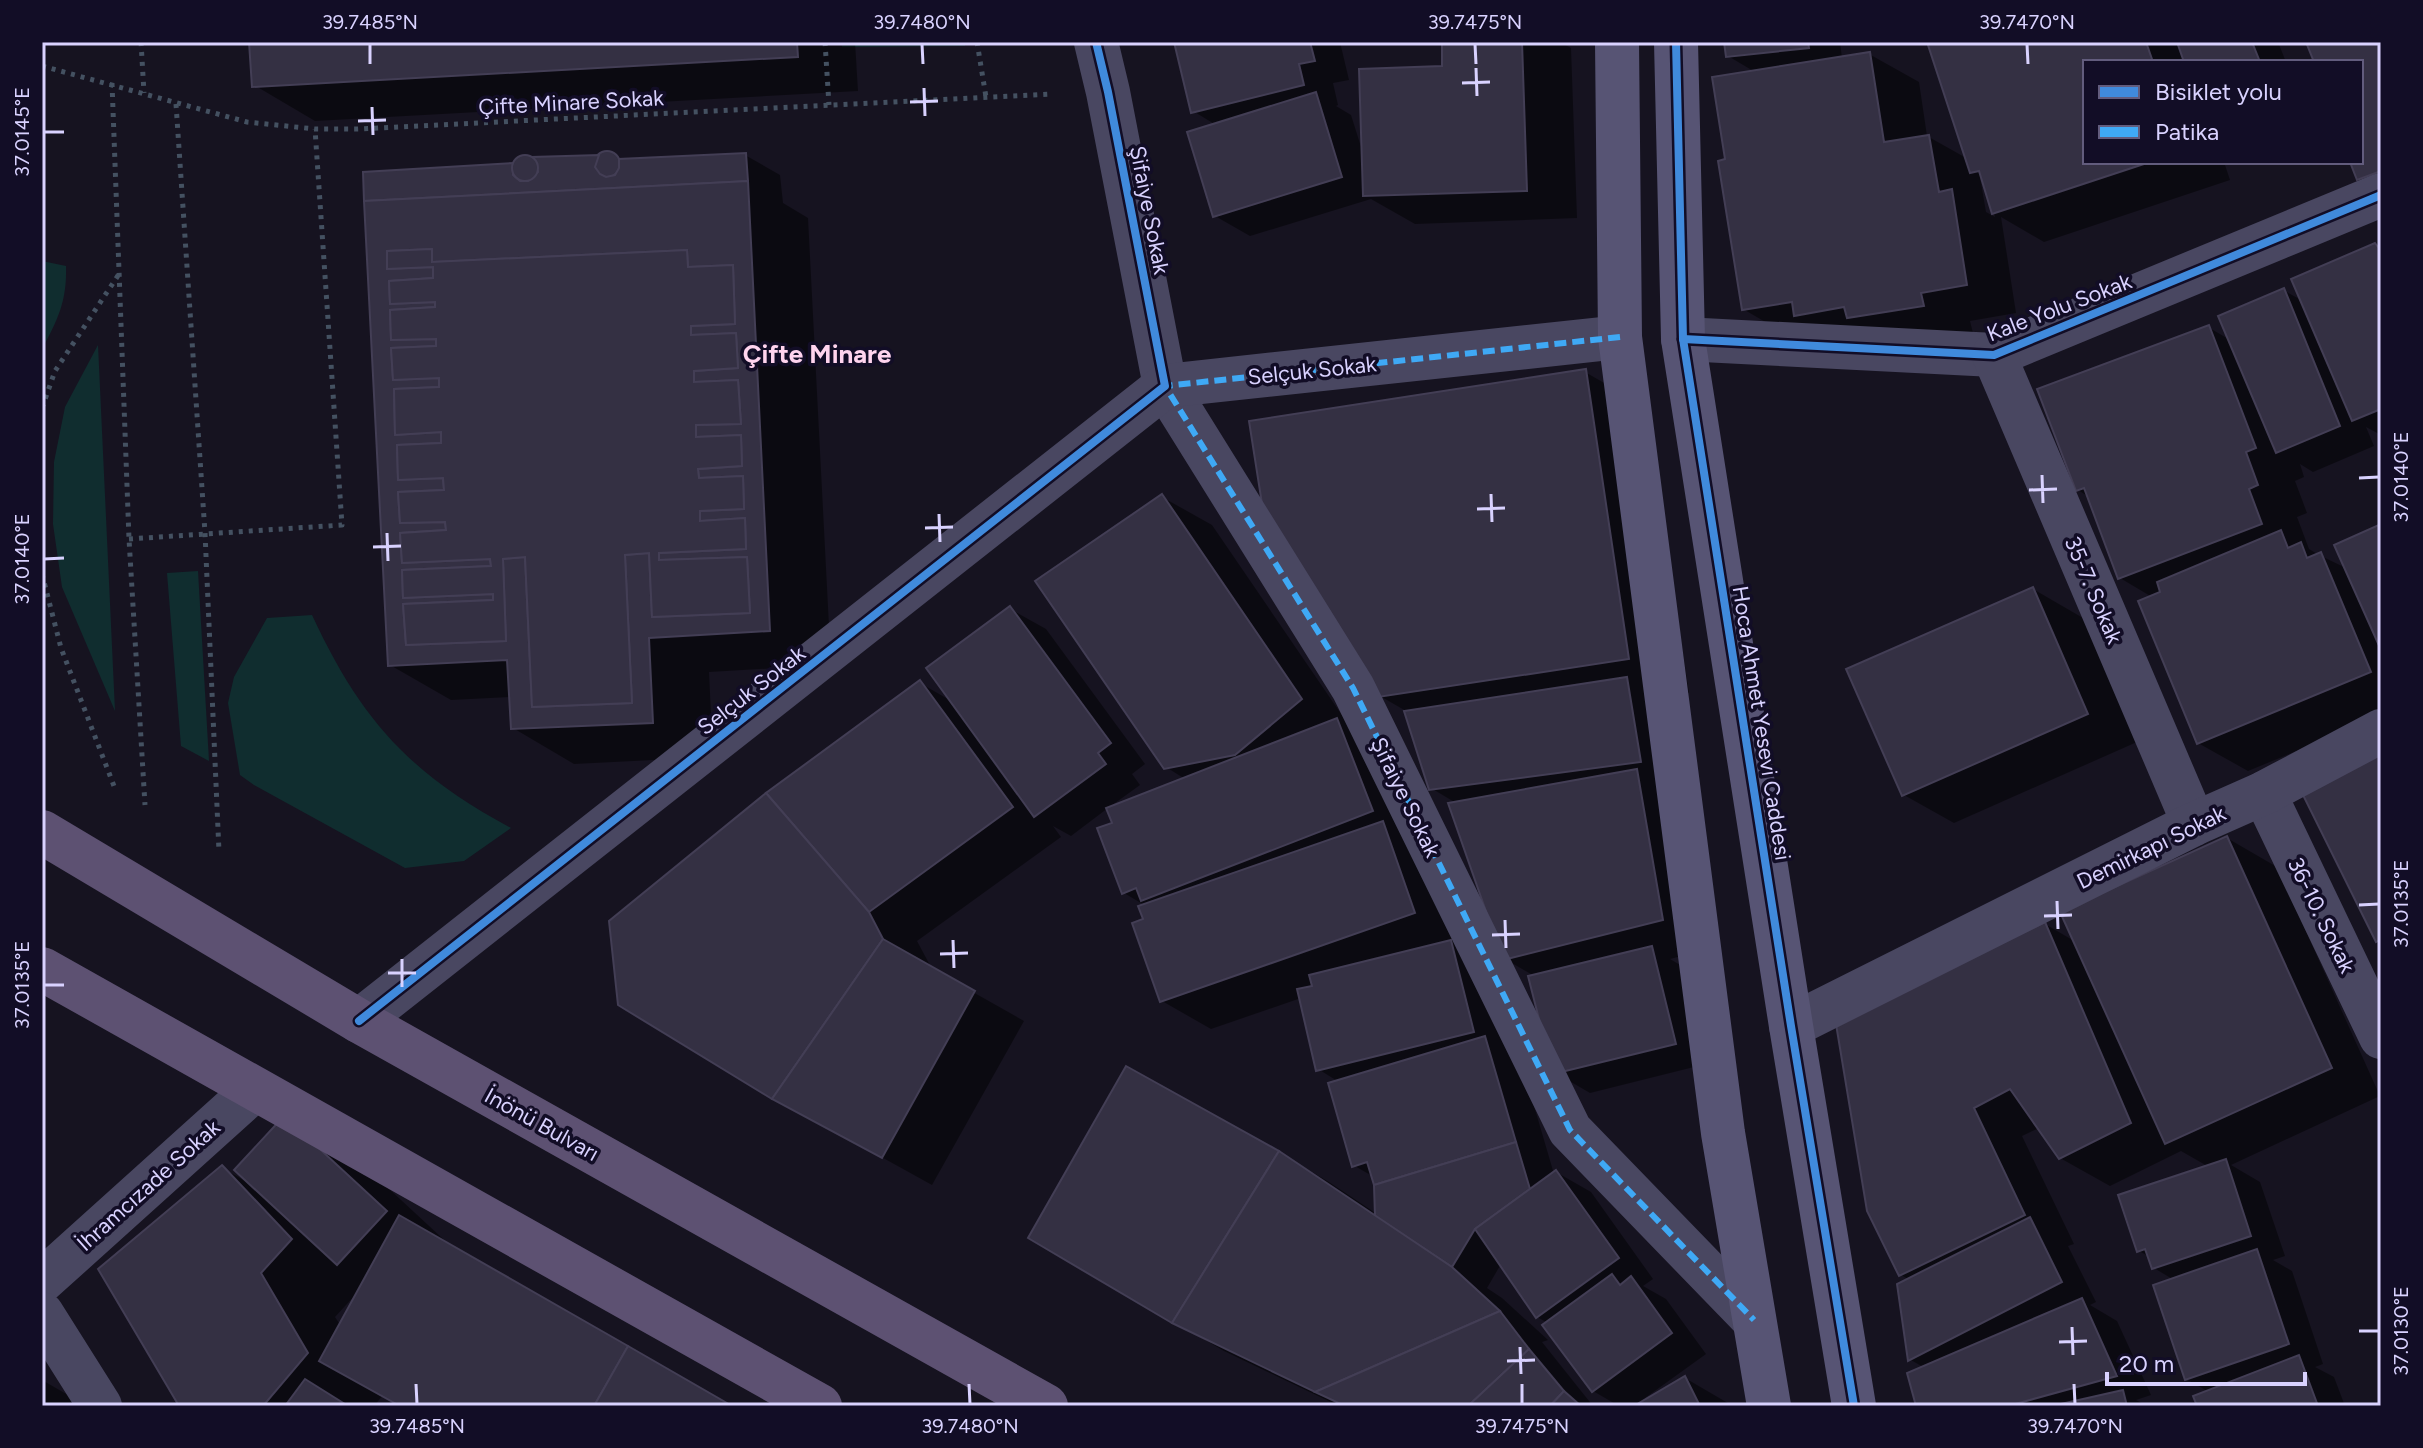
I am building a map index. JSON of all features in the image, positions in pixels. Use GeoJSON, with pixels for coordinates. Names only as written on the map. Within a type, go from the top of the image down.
{"type":"FeatureCollection","features":[{"type":"Feature","properties":{"kind":"main road","name":"İnönü Bulvarı"},"geometry":{"type":"LineString","coordinates":[[42,832],[359,1021],[1046,1406]]}},
{"type":"Feature","properties":{"kind":"main road"},"geometry":{"type":"LineString","coordinates":[[42,969],[820,1406]]}},
{"type":"Feature","properties":{"kind":"street","name":"Şifaiye Sokak"},"geometry":{"type":"LineString","coordinates":[[1096,42],[1165,386],[1353,688],[1570,1130],[1754,1320]]}},
{"type":"Feature","properties":{"kind":"street"},"geometry":{"type":"LineString","coordinates":[[1617,42],[1620,337],[1723,1133],[1769,1406]]}},
{"type":"Feature","properties":{"kind":"street","name":"Hoca Ahmet Yesevi Caddesi"},"geometry":{"type":"LineString","coordinates":[[1676,42],[1683,339],[1854,1406]]}},
{"type":"Feature","properties":{"kind":"street","name":"Kale Yolu Sokak"},"geometry":{"type":"LineString","coordinates":[[1683,339],[1994,355],[2381,195]]}},
{"type":"Feature","properties":{"kind":"street","name":"Selçuk Sokak"},"geometry":{"type":"LineString","coordinates":[[359,1021],[1165,386],[1620,337]]}},
{"type":"Feature","properties":{"kind":"street","name":"35-7. Sokak"},"geometry":{"type":"LineString","coordinates":[[1994,355],[2194,824]]}},
{"type":"Feature","properties":{"kind":"street","name":"Demirkapı Sokak"},"geometry":{"type":"LineString","coordinates":[[1791,1026],[2194,824],[2264,793],[2381,731]]}},
{"type":"Feature","properties":{"kind":"street","name":"36-10. Sokak"},"geometry":{"type":"LineString","coordinates":[[2264,793],[2381,1037]]}},
{"type":"Feature","properties":{"kind":"street","name":"İhramcızade Sokak"},"geometry":{"type":"LineString","coordinates":[[42,1281],[254,1090]]}},
{"type":"Feature","properties":{"kind":"street"},"geometry":{"type":"LineString","coordinates":[[42,1314],[100,1406]]}},
{"type":"Feature","properties":{"kind":"path"},"geometry":{"type":"LineString","coordinates":[[141,42],[144,93]]}},
{"type":"Feature","properties":{"kind":"path"},"geometry":{"type":"LineString","coordinates":[[825,42],[829,105]]}},
{"type":"Feature","properties":{"kind":"path"},"geometry":{"type":"LineString","coordinates":[[977,42],[986,97]]}},
{"type":"Feature","properties":{"kind":"path"},"geometry":{"type":"LineString","coordinates":[[112,83],[129,539],[145,805]]}},
{"type":"Feature","properties":{"kind":"path"},"geometry":{"type":"LineString","coordinates":[[176,104],[205,533],[219,852]]}},
{"type":"Feature","properties":{"kind":"path"},"geometry":{"type":"LineString","coordinates":[[129,539],[342,525],[315,129]]}},
{"type":"Feature","properties":{"kind":"path"},"geometry":{"type":"LineString","coordinates":[[42,408],[55,371],[120,272]]}},
{"type":"Feature","properties":{"kind":"path"},"geometry":{"type":"LineString","coordinates":[[42,574],[61,648],[114,786]]}},
{"type":"Feature","properties":{"kind":"green space"},"geometry":{"type":"Polygon","coordinates":[[[841,42],[965,42],[965,46],[842,47],[841,42]]]}},
{"type":"Feature","properties":{"kind":"green space"},"geometry":{"type":"Polygon","coordinates":[[[42,261],[66,266],[60,309],[42,349],[42,261]]]}},
{"type":"Feature","properties":{"kind":"green space"},"geometry":{"type":"Polygon","coordinates":[[[98,345],[115,711],[62,587],[53,524],[54,462],[65,407],[98,345]]]}},
{"type":"Feature","properties":{"kind":"green space"},"geometry":{"type":"Polygon","coordinates":[[[198,571],[209,761],[181,746],[167,573],[198,571]]]}},
{"type":"Feature","properties":{"kind":"green space"},"geometry":{"type":"Polygon","coordinates":[[[312,615],[349,685],[392,740],[444,786],[511,828],[464,861],[405,868],[240,775],[228,703],[234,677],[267,618],[312,615]]]}},
{"type":"Feature","properties":{"kind":"building"},"geometry":{"type":"Polygon","coordinates":[[[249,42],[797,42],[798,57],[252,87],[249,42]]]}},
{"type":"Feature","properties":{"kind":"building"},"geometry":{"type":"Polygon","coordinates":[[[1174,42],[1310,42],[1315,61],[1299,64],[1304,85],[1191,113],[1174,42]]]}},
{"type":"Feature","properties":{"kind":"building"},"geometry":{"type":"Polygon","coordinates":[[[1442,42],[1522,42],[1527,191],[1363,196],[1359,69],[1442,66],[1442,42]]]}},
{"type":"Feature","properties":{"kind":"building"},"geometry":{"type":"Polygon","coordinates":[[[1724,42],[1808,42],[1809,48],[1726,57],[1724,42]]]}},
{"type":"Feature","properties":{"kind":"building"},"geometry":{"type":"Polygon","coordinates":[[[1927,42],[2146,42],[2152,60],[2083,60],[2083,164],[2144,164],[1992,214],[1979,171],[1970,173],[1927,42]]]}},
{"type":"Feature","properties":{"kind":"building"},"geometry":{"type":"Polygon","coordinates":[[[2177,42],[2252,42],[2259,60],[2183,60],[2177,42]]]}},
{"type":"Feature","properties":{"kind":"building"},"geometry":{"type":"Polygon","coordinates":[[[2306,42],[2381,42],[2381,171],[2357,180],[2351,164],[2363,164],[2363,60],[2313,60],[2306,42]]]}},
{"type":"Feature","properties":{"kind":"building"},"geometry":{"type":"Polygon","coordinates":[[[1870,52],[1884,142],[1929,135],[1939,192],[1952,189],[1967,285],[1921,293],[1924,306],[1847,318],[1844,307],[1794,316],[1792,302],[1742,310],[1718,161],[1725,159],[1712,77],[1870,52]]]}},
{"type":"Feature","properties":{"kind":"building"},"geometry":{"type":"Polygon","coordinates":[[[1316,92],[1342,177],[1213,217],[1187,132],[1316,92]]]}},
{"type":"Feature","properties":{"kind":"building"},"geometry":{"type":"Polygon","coordinates":[[[607,151],[616,155],[620,164],[616,173],[607,177],[598,173],[594,164],[598,155],[607,151]]]}},
{"type":"Feature","properties":{"kind":"building"},"geometry":{"type":"Polygon","coordinates":[[[746,153],[748,181],[364,201],[363,172],[513,163],[513,175],[520,181],[528,181],[538,172],[532,157],[599,155],[595,167],[606,177],[615,175],[619,159],[746,153]]]}},
{"type":"Feature","properties":{"kind":"building"},"geometry":{"type":"Polygon","coordinates":[[[525,155],[534,159],[538,168],[534,177],[525,181],[516,177],[512,168],[516,159],[525,155]]]}},
{"type":"Feature","properties":{"kind":"building"},"geometry":{"type":"Polygon","coordinates":[[[748,181],[770,631],[649,638],[653,723],[511,729],[507,660],[388,666],[364,201],[748,181]],[[432,249],[387,251],[387,269],[433,267],[433,278],[389,281],[390,304],[435,302],[435,307],[390,310],[391,340],[436,339],[436,346],[391,348],[393,380],[439,378],[439,387],[394,389],[395,435],[441,432],[441,443],[397,445],[398,480],[443,478],[444,490],[398,492],[400,523],[445,522],[446,530],[400,533],[402,563],[490,559],[491,566],[402,570],[403,598],[493,594],[493,600],[403,604],[406,645],[506,641],[503,559],[525,557],[532,707],[632,703],[625,555],[649,553],[652,617],[750,613],[747,557],[659,560],[659,553],[746,549],[745,518],[700,521],[700,511],[744,509],[743,476],[699,478],[698,469],[742,466],[741,435],[696,437],[696,425],[741,424],[738,380],[694,382],[694,371],[738,368],[736,333],[691,335],[691,326],[735,324],[733,265],[688,267],[687,250],[432,262],[432,249]]]}},
{"type":"Feature","properties":{"kind":"building"},"geometry":{"type":"Polygon","coordinates":[[[2375,243],[2381,251],[2381,409],[2352,421],[2291,279],[2375,243]]]}},
{"type":"Feature","properties":{"kind":"building"},"geometry":{"type":"Polygon","coordinates":[[[432,249],[432,262],[687,250],[688,267],[733,265],[735,324],[691,326],[691,335],[736,333],[738,368],[694,371],[694,382],[738,380],[741,424],[696,425],[696,437],[741,435],[742,466],[698,469],[699,478],[743,476],[744,509],[700,511],[700,521],[745,518],[746,549],[659,553],[659,560],[747,557],[750,613],[652,617],[649,553],[625,555],[632,703],[532,707],[525,557],[503,559],[506,641],[406,645],[403,604],[493,600],[493,594],[403,598],[402,570],[491,566],[490,559],[402,563],[400,533],[446,530],[445,522],[400,523],[398,492],[444,490],[443,478],[398,480],[397,445],[441,443],[441,432],[395,435],[394,389],[439,387],[439,378],[393,380],[391,348],[436,346],[436,339],[391,340],[390,310],[435,307],[435,302],[390,304],[389,281],[433,278],[433,267],[387,269],[387,251],[432,249]]]}},
{"type":"Feature","properties":{"kind":"building"},"geometry":{"type":"Polygon","coordinates":[[[2284,288],[2340,426],[2276,453],[2218,316],[2284,288]]]}},
{"type":"Feature","properties":{"kind":"building"},"geometry":{"type":"Polygon","coordinates":[[[2209,325],[2256,448],[2246,452],[2258,485],[2249,489],[2262,524],[2118,579],[2084,488],[2076,491],[2037,389],[2209,325]]]}},
{"type":"Feature","properties":{"kind":"building"},"geometry":{"type":"Polygon","coordinates":[[[1586,369],[1629,659],[1378,697],[1268,542],[1249,421],[1586,369]]]}},
{"type":"Feature","properties":{"kind":"building"},"geometry":{"type":"Polygon","coordinates":[[[1162,494],[1302,699],[1235,755],[1164,769],[1035,581],[1162,494]]]}},
{"type":"Feature","properties":{"kind":"building"},"geometry":{"type":"Polygon","coordinates":[[[2381,524],[2381,650],[2334,545],[2381,524]]]}},
{"type":"Feature","properties":{"kind":"building"},"geometry":{"type":"Polygon","coordinates":[[[2281,530],[2288,548],[2301,542],[2307,558],[2321,552],[2371,672],[2197,744],[2138,601],[2160,592],[2157,582],[2281,530]]]}},
{"type":"Feature","properties":{"kind":"building"},"geometry":{"type":"Polygon","coordinates":[[[2033,587],[2088,714],[1902,796],[1846,669],[2033,587]]]}},
{"type":"Feature","properties":{"kind":"building"},"geometry":{"type":"Polygon","coordinates":[[[1010,606],[1111,743],[1098,753],[1106,764],[1034,817],[926,668],[1010,606]]]}},
{"type":"Feature","properties":{"kind":"building"},"geometry":{"type":"Polygon","coordinates":[[[1627,677],[1641,762],[1429,790],[1404,711],[1627,677]]]}},
{"type":"Feature","properties":{"kind":"building"},"geometry":{"type":"Polygon","coordinates":[[[920,680],[1013,807],[869,912],[766,793],[920,680]]]}},
{"type":"Feature","properties":{"kind":"building"},"geometry":{"type":"Polygon","coordinates":[[[1337,718],[1373,811],[1141,901],[1136,888],[1122,894],[1097,828],[1112,823],[1106,808],[1337,718]]]}},
{"type":"Feature","properties":{"kind":"building"},"geometry":{"type":"Polygon","coordinates":[[[2381,748],[2381,939],[2376,942],[2300,789],[2381,748]]]}},
{"type":"Feature","properties":{"kind":"building"},"geometry":{"type":"Polygon","coordinates":[[[1637,769],[1663,920],[1503,960],[1448,803],[1637,769]]]}},
{"type":"Feature","properties":{"kind":"building"},"geometry":{"type":"Polygon","coordinates":[[[766,793],[869,912],[883,939],[772,1099],[618,1005],[609,921],[766,793]]]}},
{"type":"Feature","properties":{"kind":"building"},"geometry":{"type":"Polygon","coordinates":[[[1383,821],[1415,913],[1160,1002],[1132,923],[1143,919],[1138,906],[1383,821]]]}},
{"type":"Feature","properties":{"kind":"building"},"geometry":{"type":"Polygon","coordinates":[[[2227,836],[2332,1068],[2165,1144],[2060,912],[2227,836]]]}},
{"type":"Feature","properties":{"kind":"building"},"geometry":{"type":"Polygon","coordinates":[[[2045,922],[2131,1123],[2059,1159],[2010,1089],[1974,1108],[2025,1215],[1899,1276],[1867,1211],[1836,1024],[2045,922]]]}},
{"type":"Feature","properties":{"kind":"building"},"geometry":{"type":"Polygon","coordinates":[[[883,939],[975,991],[882,1158],[772,1099],[883,939]]]}},
{"type":"Feature","properties":{"kind":"building"},"geometry":{"type":"Polygon","coordinates":[[[1451,940],[1474,1032],[1316,1071],[1297,989],[1312,986],[1309,975],[1451,940]]]}},
{"type":"Feature","properties":{"kind":"building"},"geometry":{"type":"Polygon","coordinates":[[[1652,946],[1676,1044],[1553,1074],[1528,976],[1652,946]]]}},
{"type":"Feature","properties":{"kind":"building"},"geometry":{"type":"Polygon","coordinates":[[[1485,1036],[1516,1142],[1374,1185],[1367,1162],[1352,1167],[1328,1083],[1485,1036]]]}},
{"type":"Feature","properties":{"kind":"building"},"geometry":{"type":"Polygon","coordinates":[[[1126,1066],[1279,1151],[1172,1323],[1028,1238],[1126,1066]]]}},
{"type":"Feature","properties":{"kind":"building"},"geometry":{"type":"Polygon","coordinates":[[[284,1116],[387,1211],[337,1265],[234,1170],[284,1116]]]}},
{"type":"Feature","properties":{"kind":"building"},"geometry":{"type":"Polygon","coordinates":[[[1516,1142],[1530,1189],[1475,1229],[1452,1267],[1375,1216],[1374,1185],[1516,1142]]]}},
{"type":"Feature","properties":{"kind":"building"},"geometry":{"type":"Polygon","coordinates":[[[1279,1151],[1452,1267],[1500,1311],[1315,1392],[1172,1323],[1279,1151]]]}},
{"type":"Feature","properties":{"kind":"building"},"geometry":{"type":"Polygon","coordinates":[[[2226,1159],[2251,1236],[2152,1269],[2145,1249],[2137,1252],[2118,1195],[2226,1159]]]}},
{"type":"Feature","properties":{"kind":"building"},"geometry":{"type":"Polygon","coordinates":[[[222,1165],[292,1239],[261,1273],[308,1353],[263,1406],[179,1406],[98,1269],[222,1165]]]}},
{"type":"Feature","properties":{"kind":"building"},"geometry":{"type":"Polygon","coordinates":[[[1556,1170],[1619,1258],[1536,1318],[1475,1229],[1556,1170]]]}},
{"type":"Feature","properties":{"kind":"building"},"geometry":{"type":"Polygon","coordinates":[[[399,1215],[628,1346],[594,1406],[400,1406],[319,1361],[399,1215]]]}},
{"type":"Feature","properties":{"kind":"building"},"geometry":{"type":"Polygon","coordinates":[[[2030,1217],[2062,1282],[1908,1361],[1897,1284],[2030,1217]]]}},
{"type":"Feature","properties":{"kind":"building"},"geometry":{"type":"Polygon","coordinates":[[[2257,1249],[2289,1344],[2185,1380],[2153,1285],[2257,1249]]]}},
{"type":"Feature","properties":{"kind":"building"},"geometry":{"type":"Polygon","coordinates":[[[1612,1274],[1620,1285],[1631,1276],[1672,1333],[1592,1392],[1542,1325],[1612,1274]]]}},
{"type":"Feature","properties":{"kind":"building"},"geometry":{"type":"Polygon","coordinates":[[[2082,1298],[2117,1376],[2008,1406],[1916,1406],[1907,1373],[2082,1298]]]}},
{"type":"Feature","properties":{"kind":"building"},"geometry":{"type":"Polygon","coordinates":[[[1500,1311],[1529,1349],[1468,1406],[1345,1406],[1315,1392],[1500,1311]]]}},
{"type":"Feature","properties":{"kind":"building"},"geometry":{"type":"Polygon","coordinates":[[[628,1346],[732,1406],[594,1406],[628,1346]]]}},
{"type":"Feature","properties":{"kind":"building"},"geometry":{"type":"Polygon","coordinates":[[[1529,1349],[1564,1391],[1550,1406],[1468,1406],[1529,1349]]]}},
{"type":"Feature","properties":{"kind":"building"},"geometry":{"type":"Polygon","coordinates":[[[2299,1355],[2318,1406],[2197,1406],[2193,1396],[2299,1355]]]}},
{"type":"Feature","properties":{"kind":"building"},"geometry":{"type":"Polygon","coordinates":[[[1685,1376],[1700,1406],[1634,1406],[1685,1376]]]}},
{"type":"Feature","properties":{"kind":"building"},"geometry":{"type":"Polygon","coordinates":[[[305,1379],[348,1406],[285,1406],[305,1379]]]}},
{"type":"Feature","properties":{"kind":"building"},"geometry":{"type":"Polygon","coordinates":[[[2123,1390],[2127,1406],[2052,1406],[2123,1390]]]}},
{"type":"Feature","properties":{"kind":"building"},"geometry":{"type":"Polygon","coordinates":[[[1564,1391],[1581,1406],[1550,1406],[1564,1391]]]}},
{"type":"Feature","properties":{"kind":"marked path"},"geometry":{"type":"LineString","coordinates":[[1620,337],[1165,386],[1353,688],[1570,1130],[1754,1320]]}},
{"type":"Feature","properties":{"kind":"cycle path"},"geometry":{"type":"LineString","coordinates":[[359,1021],[1165,386],[1096,42]]}},
{"type":"Feature","properties":{"kind":"cycle path"},"geometry":{"type":"LineString","coordinates":[[1676,42],[1683,339],[1854,1406]]}},
{"type":"Feature","properties":{"kind":"cycle path"},"geometry":{"type":"LineString","coordinates":[[1683,339],[1994,355],[2381,195]]}},
{"type":"Feature","properties":{"kind":"district","name":"Çifte Minare"},"geometry":{"type":"Point","coordinates":[817,354]}}]}
